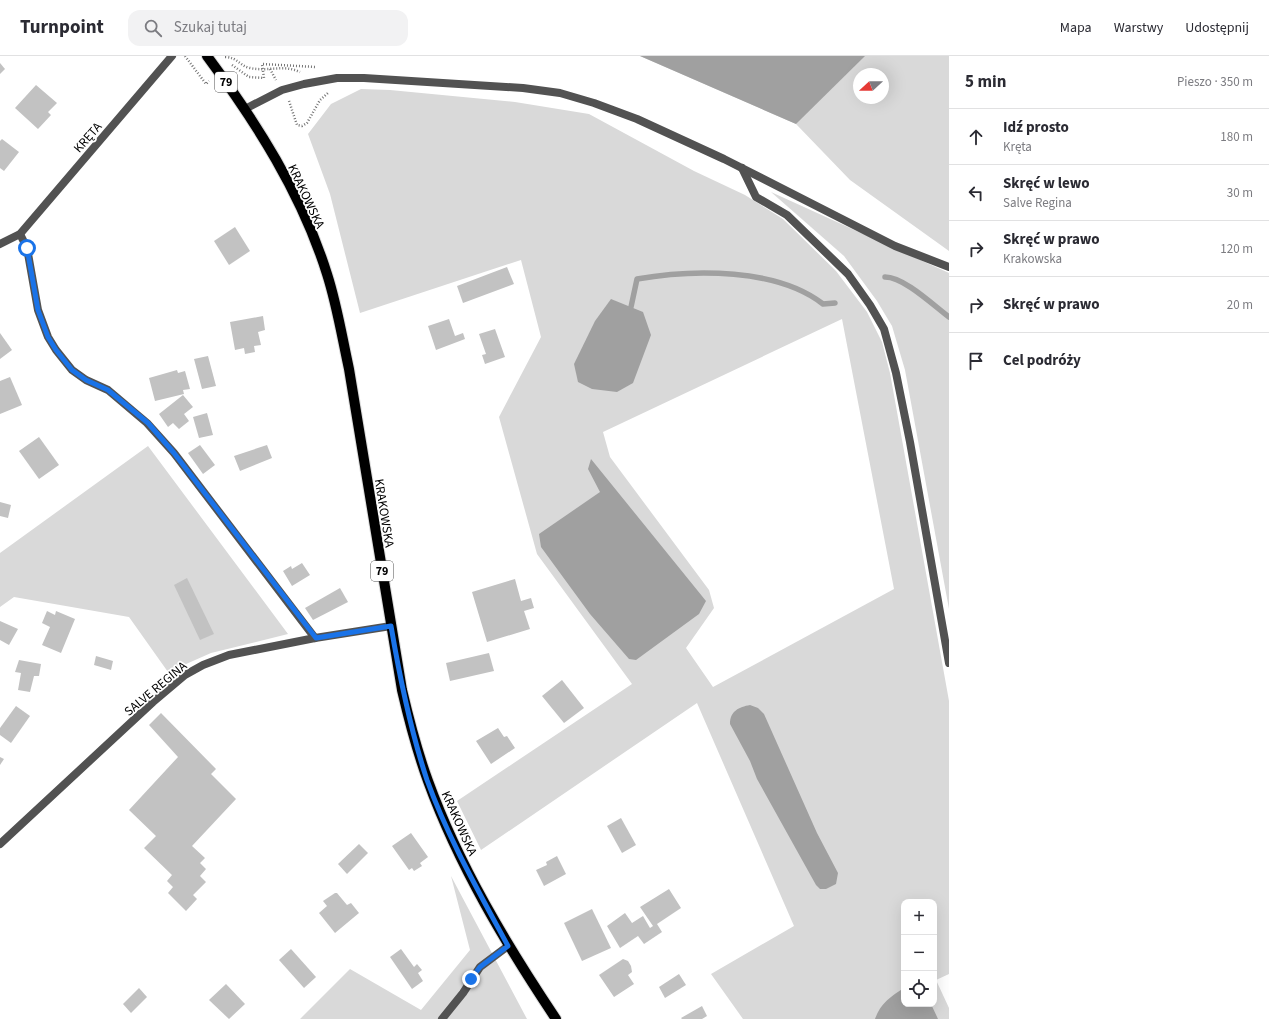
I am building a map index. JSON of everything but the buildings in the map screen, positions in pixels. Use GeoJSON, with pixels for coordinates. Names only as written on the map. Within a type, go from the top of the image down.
{"type":"FeatureCollection","features":[{"type":"Feature","properties":{"kind":"main road","name":"KRAKOWSKA"},"geometry":{"type":"LineString","coordinates":[[207,56],[245,109],[269,146],[289,185],[327,274],[349,369],[402,690],[413,735],[428,781],[454,844],[508,946],[556,1019]]}},
{"type":"Feature","properties":{"kind":"street","name":"KRĘTA"},"geometry":{"type":"LineString","coordinates":[[0,244],[20,234],[172,56]]}},
{"type":"Feature","properties":{"kind":"street"},"geometry":{"type":"LineString","coordinates":[[245,109],[282,90],[337,78],[364,78],[522,88],[560,93],[637,119],[742,168],[894,246],[949,267]]}},
{"type":"Feature","properties":{"kind":"street"},"geometry":{"type":"LineString","coordinates":[[742,168],[756,197],[787,214],[848,274],[870,305],[884,329],[896,373],[910,442],[949,664]]}},
{"type":"Feature","properties":{"kind":"street"},"geometry":{"type":"LineString","coordinates":[[20,234],[27,248],[38,310],[48,337],[56,350],[72,370],[86,380],[108,390],[148,423],[174,453],[316,638]]}},
{"type":"Feature","properties":{"kind":"street","name":"SALVE REGINA"},"geometry":{"type":"LineString","coordinates":[[0,844],[153,702],[185,675],[203,665],[229,655],[316,638],[391,626]]}},
{"type":"Feature","properties":{"kind":"street"},"geometry":{"type":"LineString","coordinates":[[442,1019],[463,993],[480,967],[508,946]]}},
{"type":"Feature","properties":{"kind":"path"},"geometry":{"type":"LineString","coordinates":[[185,56],[206,84],[210,81]]}},
{"type":"Feature","properties":{"kind":"path"},"geometry":{"type":"LineString","coordinates":[[232,57],[233,64]]}},
{"type":"Feature","properties":{"kind":"path"},"geometry":{"type":"LineString","coordinates":[[222,58],[232,57],[247,68],[262,70],[270,69],[273,75]]}},
{"type":"Feature","properties":{"kind":"path"},"geometry":{"type":"LineString","coordinates":[[292,108],[298,125],[302,126],[312,118],[314,109],[320,100],[333,91]]}},
{"type":"Feature","properties":{"kind":"shaded area"},"geometry":{"type":"Polygon","coordinates":[[[640,56],[949,56],[949,251],[850,180],[796,124],[640,56]]]}},
{"type":"Feature","properties":{"kind":"shaded area"},"geometry":{"type":"Polygon","coordinates":[[[640,56],[865,56],[796,124],[640,56]]]}},
{"type":"Feature","properties":{"kind":"shaded area"},"geometry":{"type":"Polygon","coordinates":[[[361,89],[390,90],[515,102],[589,114],[694,171],[745,195],[783,219],[836,271],[867,312],[882,342],[890,373],[949,701],[949,974],[937,980],[937,899],[901,899],[901,1007],[937,1007],[937,982],[949,1008],[949,1019],[743,1019],[711,974],[794,926],[697,703],[481,850],[457,801],[632,684],[537,554],[499,417],[541,337],[521,260],[360,313],[330,194],[308,134],[331,104],[361,89]],[[842,319],[603,432],[610,457],[709,590],[714,608],[686,648],[713,687],[894,589],[842,319]]]}},
{"type":"Feature","properties":{"kind":"shaded area"},"geometry":{"type":"Polygon","coordinates":[[[771,192],[949,273],[949,609],[905,370],[892,326],[877,301],[844,256],[771,192]]]}},
{"type":"Feature","properties":{"kind":"shaded area"},"geometry":{"type":"Polygon","coordinates":[[[611,299],[643,312],[651,335],[633,383],[617,392],[592,389],[578,382],[574,364],[595,321],[611,299]]]}},
{"type":"Feature","properties":{"kind":"shaded area"},"geometry":{"type":"Polygon","coordinates":[[[148,446],[288,634],[211,653],[168,672],[129,617],[14,597],[0,607],[0,553],[148,446]]]}},
{"type":"Feature","properties":{"kind":"shaded area"},"geometry":{"type":"Polygon","coordinates":[[[591,459],[706,601],[699,614],[636,660],[629,659],[590,614],[541,547],[539,534],[600,492],[588,469],[591,459]]]}},
{"type":"Feature","properties":{"kind":"shaded area"},"geometry":{"type":"Polygon","coordinates":[[[750,705],[758,708],[764,714],[817,833],[838,873],[836,884],[826,889],[820,889],[816,885],[757,779],[750,761],[730,724],[733,713],[736,710],[750,705]]]}},
{"type":"Feature","properties":{"kind":"shaded area"},"geometry":{"type":"Polygon","coordinates":[[[451,876],[527,1019],[300,1019],[350,969],[421,1010],[470,950],[451,876]]]}},
{"type":"Feature","properties":{"kind":"shaded area"},"geometry":{"type":"Polygon","coordinates":[[[901,990],[901,1007],[932,1007],[938,1019],[875,1019],[886,1001],[901,990]]]}},
{"type":"Feature","properties":{"kind":"waterway"},"geometry":{"type":"LineString","coordinates":[[631,307],[637,279],[708,273],[734,274],[759,278],[804,292],[823,304],[835,303]]}},
{"type":"Feature","properties":{"kind":"waterway"},"geometry":{"type":"LineString","coordinates":[[885,277],[893,278],[909,286],[949,317]]}},
{"type":"Feature","properties":{"kind":"route"},"geometry":{"type":"LineString","coordinates":[[27,248],[38,310],[48,337],[56,350],[72,370],[86,380],[108,390],[148,423],[174,453],[316,638],[391,626],[402,690],[413,735],[428,781],[454,844],[508,946],[480,967],[471,979]]}}]}
